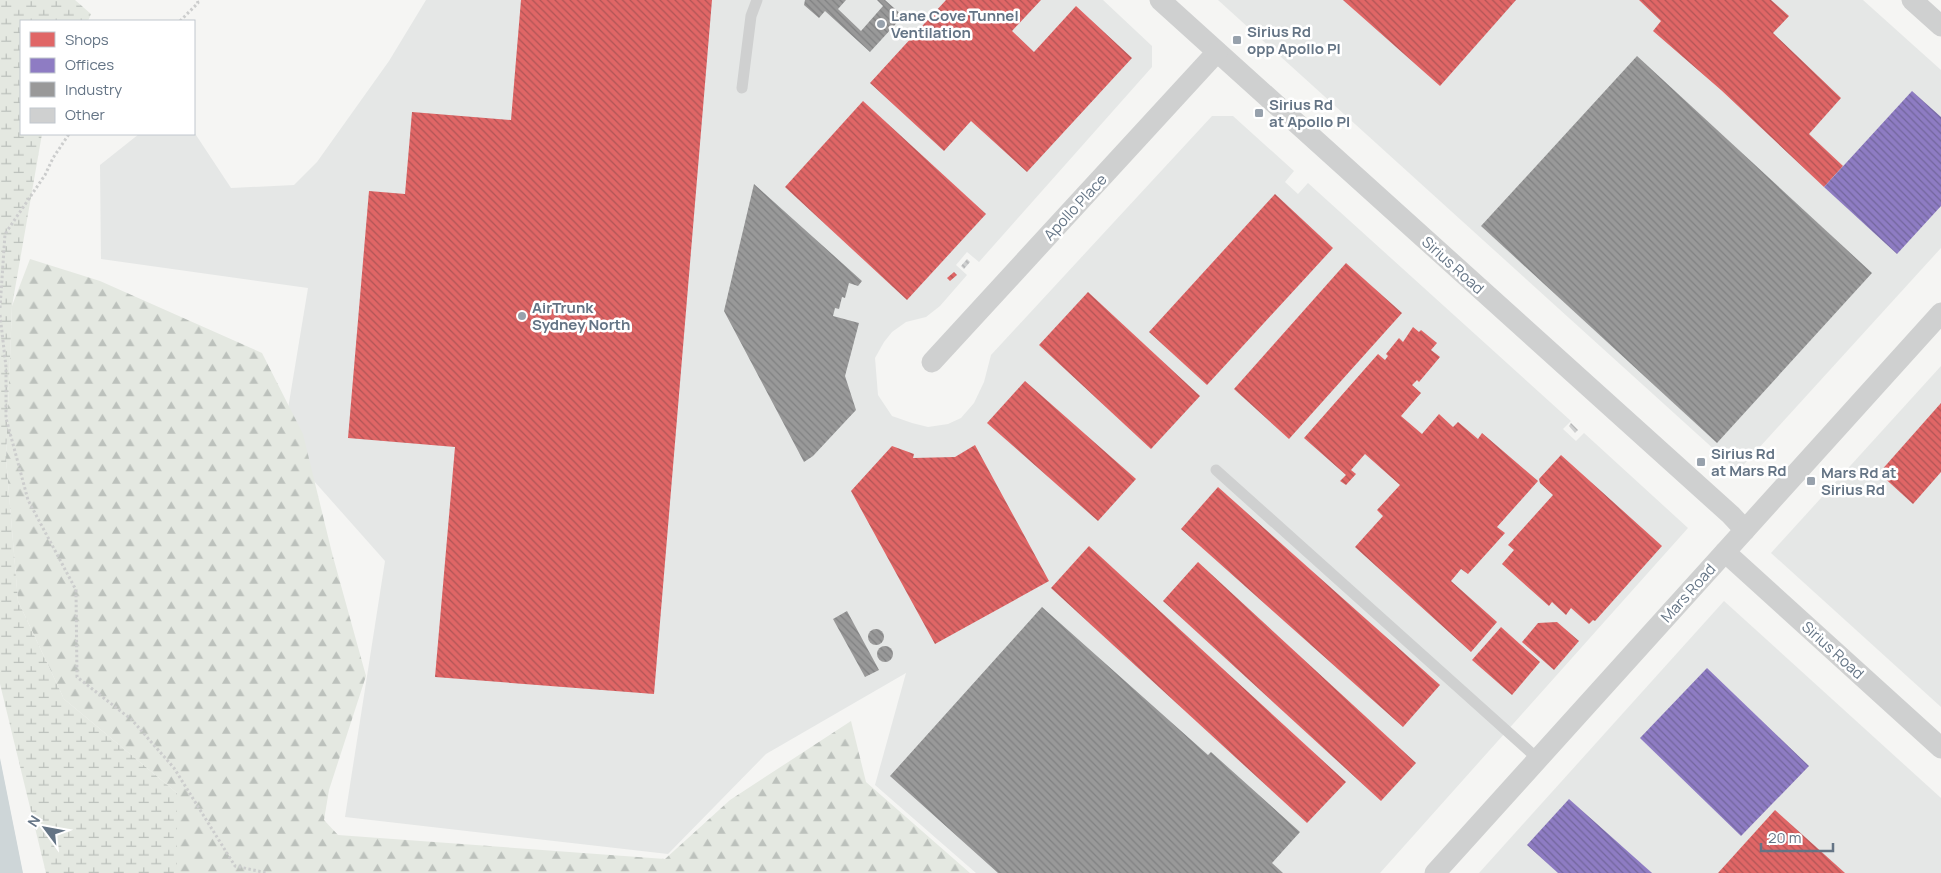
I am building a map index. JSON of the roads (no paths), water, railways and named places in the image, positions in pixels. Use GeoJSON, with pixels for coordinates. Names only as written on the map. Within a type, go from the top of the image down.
{"type":"FeatureCollection","features":[{"type":"Feature","properties":{"kind":"street"},"geometry":{"type":"LineString","coordinates":[[1912,0],[1941,26]]}},
{"type":"Feature","properties":{"kind":"street","name":"Sirius Road"},"geometry":{"type":"LineString","coordinates":[[1165,3],[1745,530]]}},
{"type":"Feature","properties":{"kind":"street","name":"Apollo Place"},"geometry":{"type":"LineString","coordinates":[[932,362],[1217,52]]}},
{"type":"Feature","properties":{"kind":"street","name":"Mars Road"},"geometry":{"type":"LineString","coordinates":[[1435,873],[1941,313]]}},
{"type":"Feature","properties":{"kind":"street","name":"Sirius Road"},"geometry":{"type":"LineString","coordinates":[[1726,552],[1941,748]]}},
{"type":"Feature","properties":{"kind":"lane"},"geometry":{"type":"LineString","coordinates":[[742,88],[751,16],[757,0]]}},
{"type":"Feature","properties":{"kind":"lane"},"geometry":{"type":"LineString","coordinates":[[1216,470],[1538,759]]}},
{"type":"Feature","properties":{"kind":"place","name":"Lane Cove Tunnel Ventilation"},"geometry":{"type":"Point","coordinates":[881,24]}},
{"type":"Feature","properties":{"kind":"place","name":"Sirius Rd opp Apollo Pl"},"geometry":{"type":"Point","coordinates":[1237,40]}},
{"type":"Feature","properties":{"kind":"place","name":"Sirius Rd at Apollo Pl"},"geometry":{"type":"Point","coordinates":[1259,113]}},
{"type":"Feature","properties":{"kind":"place","name":"AirTrunk Sydney North"},"geometry":{"type":"Point","coordinates":[522,316]}},
{"type":"Feature","properties":{"kind":"place","name":"Sirius Rd at Mars Rd"},"geometry":{"type":"Point","coordinates":[1701,462]}},
{"type":"Feature","properties":{"kind":"place","name":"Mars Rd at Sirius Rd"},"geometry":{"type":"Point","coordinates":[1811,481]}}]}
